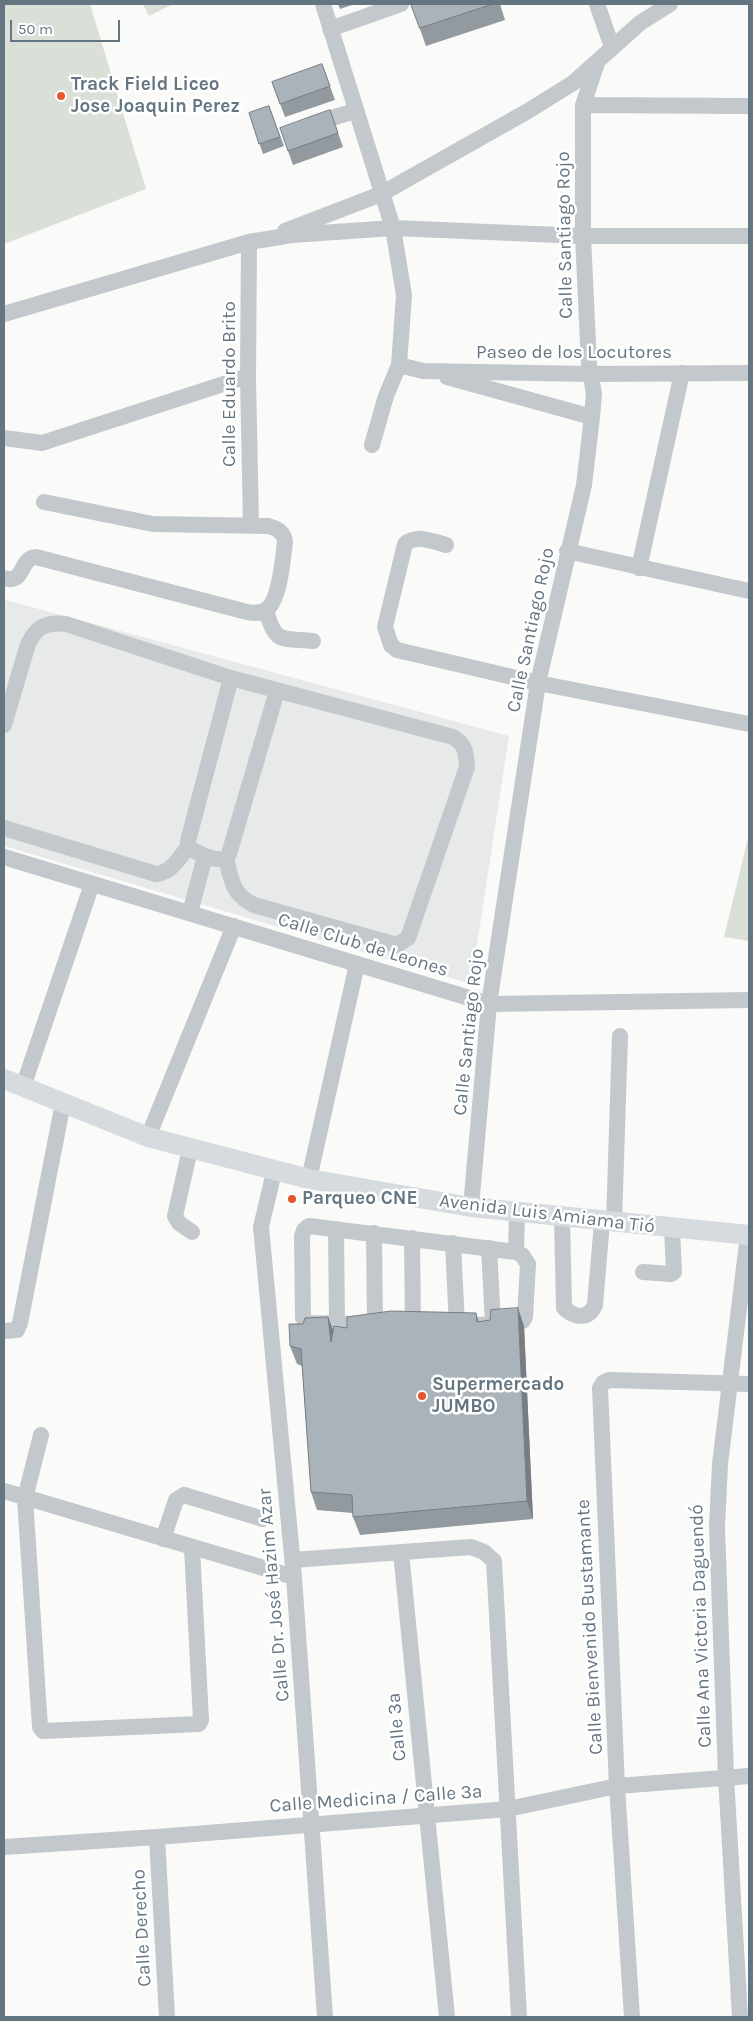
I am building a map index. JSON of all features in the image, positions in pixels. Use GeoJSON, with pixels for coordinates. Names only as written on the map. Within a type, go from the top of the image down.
{"type":"FeatureCollection","features":[{"type":"Feature","properties":{"kind":"main road","name":"Avenida Luis Amiama Tió"},"geometry":{"type":"LineString","coordinates":[[4,1079],[148,1137],[309,1180],[471,1207],[749,1235]]}},
{"type":"Feature","properties":{"kind":"street"},"geometry":{"type":"LineString","coordinates":[[323,4],[393,228],[404,295],[399,365],[386,396],[372,445]]}},
{"type":"Feature","properties":{"kind":"street"},"geometry":{"type":"LineString","coordinates":[[330,29],[401,4]]}},
{"type":"Feature","properties":{"kind":"street"},"geometry":{"type":"LineString","coordinates":[[597,4],[612,47]]}},
{"type":"Feature","properties":{"kind":"street"},"geometry":{"type":"LineString","coordinates":[[4,314],[254,241],[381,194],[528,111],[573,83],[640,23],[670,4]]}},
{"type":"Feature","properties":{"kind":"street","name":"Calle Santiago Rojo"},"geometry":{"type":"LineString","coordinates":[[471,1207],[489,1004],[538,683],[584,485],[592,417],[594,394],[590,374],[583,236],[583,105],[597,63]]}},
{"type":"Feature","properties":{"kind":"street"},"geometry":{"type":"LineString","coordinates":[[583,105],[749,106]]}},
{"type":"Feature","properties":{"kind":"street"},"geometry":{"type":"LineString","coordinates":[[298,128],[355,111]]}},
{"type":"Feature","properties":{"kind":"street"},"geometry":{"type":"LineString","coordinates":[[254,241],[292,235],[393,228],[583,236],[749,236]]}},
{"type":"Feature","properties":{"kind":"street","name":"Calle Eduardo Brito"},"geometry":{"type":"LineString","coordinates":[[251,525],[248,376],[254,241]]}},
{"type":"Feature","properties":{"kind":"street","name":"Paseo de los Locutores"},"geometry":{"type":"LineString","coordinates":[[399,365],[422,371],[749,374]]}},
{"type":"Feature","properties":{"kind":"street"},"geometry":{"type":"LineString","coordinates":[[422,371],[592,417]]}},
{"type":"Feature","properties":{"kind":"street"},"geometry":{"type":"LineString","coordinates":[[639,568],[682,374]]}},
{"type":"Feature","properties":{"kind":"street"},"geometry":{"type":"LineString","coordinates":[[4,438],[42,444],[248,376]]}},
{"type":"Feature","properties":{"kind":"street"},"geometry":{"type":"LineString","coordinates":[[4,578],[14,580],[27,561],[36,558],[247,612],[258,613],[266,610],[276,598],[285,537],[276,528],[251,525],[153,524],[44,502]]}},
{"type":"Feature","properties":{"kind":"street"},"geometry":{"type":"LineString","coordinates":[[446,545],[421,538],[412,539],[405,544],[385,627],[390,644],[397,650],[538,683],[728,722],[749,724]]}},
{"type":"Feature","properties":{"kind":"street"},"geometry":{"type":"LineString","coordinates":[[567,552],[749,591]]}},
{"type":"Feature","properties":{"kind":"street"},"geometry":{"type":"LineString","coordinates":[[266,610],[275,635],[282,638],[313,641]]}},
{"type":"Feature","properties":{"kind":"street"},"geometry":{"type":"LineString","coordinates":[[4,725],[28,644],[34,632],[43,625],[52,622],[66,624],[231,678],[453,737],[462,742],[466,752],[467,767],[428,884],[408,938],[402,944],[397,946],[243,900],[235,888],[226,859],[277,691]]}},
{"type":"Feature","properties":{"kind":"street"},"geometry":{"type":"LineString","coordinates":[[4,828],[156,874],[164,873],[188,847],[231,678]]}},
{"type":"Feature","properties":{"kind":"street"},"geometry":{"type":"LineString","coordinates":[[188,847],[205,856],[226,859]]}},
{"type":"Feature","properties":{"kind":"street"},"geometry":{"type":"LineString","coordinates":[[190,913],[205,856]]}},
{"type":"Feature","properties":{"kind":"street","name":"Calle Club de Leones"},"geometry":{"type":"LineString","coordinates":[[4,857],[489,1004],[749,1000]]}},
{"type":"Feature","properties":{"kind":"street"},"geometry":{"type":"LineString","coordinates":[[23,1087],[92,884]]}},
{"type":"Feature","properties":{"kind":"street"},"geometry":{"type":"LineString","coordinates":[[148,1137],[234,926]]}},
{"type":"Feature","properties":{"kind":"street"},"geometry":{"type":"LineString","coordinates":[[309,1180],[357,964]]}},
{"type":"Feature","properties":{"kind":"street"},"geometry":{"type":"LineString","coordinates":[[562,1217],[564,1308],[571,1314],[583,1316],[591,1312],[595,1305],[608,1222],[620,1036]]}},
{"type":"Feature","properties":{"kind":"street"},"geometry":{"type":"LineString","coordinates":[[4,1332],[17,1330],[20,1323],[63,1103]]}},
{"type":"Feature","properties":{"kind":"street"},"geometry":{"type":"LineString","coordinates":[[190,1149],[175,1216],[179,1223],[192,1232]]}},
{"type":"Feature","properties":{"kind":"street","name":"Calle Dr. José Hazim Azar"},"geometry":{"type":"LineString","coordinates":[[274,1172],[261,1227],[293,1560],[325,2017]]}},
{"type":"Feature","properties":{"kind":"street"},"geometry":{"type":"LineString","coordinates":[[516,1252],[517,1212]]}},
{"type":"Feature","properties":{"kind":"street"},"geometry":{"type":"LineString","coordinates":[[309,1226],[516,1252],[522,1255],[528,1264],[527,1312],[523,1321],[457,1326],[337,1325],[305,1322],[302,1236],[304,1230],[309,1226]]}},
{"type":"Feature","properties":{"kind":"street"},"geometry":{"type":"LineString","coordinates":[[336,1228],[337,1325]]}},
{"type":"Feature","properties":{"kind":"street"},"geometry":{"type":"LineString","coordinates":[[643,1272],[671,1274],[674,1272],[672,1228]]}},
{"type":"Feature","properties":{"kind":"street"},"geometry":{"type":"LineString","coordinates":[[374,1233],[375,1325]]}},
{"type":"Feature","properties":{"kind":"street","name":"Calle Ana Victoria Daguendó"},"geometry":{"type":"LineString","coordinates":[[740,2017],[726,1777],[716,1527],[720,1464],[749,1235]]}},
{"type":"Feature","properties":{"kind":"street"},"geometry":{"type":"LineString","coordinates":[[412,1238],[414,1325]]}},
{"type":"Feature","properties":{"kind":"street"},"geometry":{"type":"LineString","coordinates":[[453,1243],[457,1326]]}},
{"type":"Feature","properties":{"kind":"street"},"geometry":{"type":"LineString","coordinates":[[490,1248],[493,1324]]}},
{"type":"Feature","properties":{"kind":"street","name":"Calle Bienvenido Bustamante"},"geometry":{"type":"LineString","coordinates":[[632,2017],[617,1786],[600,1388],[603,1383],[609,1380],[749,1384]]}},
{"type":"Feature","properties":{"kind":"street"},"geometry":{"type":"LineString","coordinates":[[41,1435],[24,1498],[40,1727],[45,1732],[200,1723],[192,1548]]}},
{"type":"Feature","properties":{"kind":"street"},"geometry":{"type":"LineString","coordinates":[[4,1491],[294,1577]]}},
{"type":"Feature","properties":{"kind":"street"},"geometry":{"type":"LineString","coordinates":[[163,1539],[176,1500],[184,1495],[263,1518]]}},
{"type":"Feature","properties":{"kind":"street"},"geometry":{"type":"LineString","coordinates":[[293,1560],[471,1547],[484,1552],[494,1561],[519,2017]]}},
{"type":"Feature","properties":{"kind":"street","name":"Calle 3ª"},"geometry":{"type":"LineString","coordinates":[[401,1552],[447,2017]]}},
{"type":"Feature","properties":{"kind":"street","name":"Calle Medicina / Calle 3ª"},"geometry":{"type":"LineString","coordinates":[[5,1848],[508,1809],[617,1786],[749,1776]]}},
{"type":"Feature","properties":{"kind":"street","name":"Calle Derecho"},"geometry":{"type":"LineString","coordinates":[[157,1837],[167,2017]]}},
{"type":"Feature","properties":{"kind":"shaded area","name":"Track Field Liceo Jose Joaquin Perez"},"geometry":{"type":"Polygon","coordinates":[[[4,4],[90,4],[146,189],[4,244],[4,4]]]}},
{"type":"Feature","properties":{"kind":"shaded area"},"geometry":{"type":"Polygon","coordinates":[[[143,4],[170,4],[171,5],[149,16],[143,4]]]}},
{"type":"Feature","properties":{"kind":"shaded area"},"geometry":{"type":"Polygon","coordinates":[[[6,600],[509,736],[471,984],[4,846],[4,607],[6,600]]]}},
{"type":"Feature","properties":{"kind":"shaded area"},"geometry":{"type":"Polygon","coordinates":[[[749,834],[749,941],[724,937],[749,834]]]}},
{"type":"Feature","properties":{"kind":"building"},"geometry":{"type":"Polygon","coordinates":[[[411,4],[493,4],[420,28],[411,4]]]}},
{"type":"Feature","properties":{"kind":"building"},"geometry":{"type":"Polygon","coordinates":[[[322,64],[330,86],[280,104],[272,82],[322,64]]]}},
{"type":"Feature","properties":{"kind":"building"},"geometry":{"type":"Polygon","coordinates":[[[269,106],[280,137],[259,144],[249,113],[269,106]]]}},
{"type":"Feature","properties":{"kind":"building"},"geometry":{"type":"Polygon","coordinates":[[[330,110],[338,133],[288,151],[280,128],[330,110]]]}},
{"type":"Feature","properties":{"kind":"building"},"geometry":{"type":"Polygon","coordinates":[[[518,1308],[527,1501],[353,1517],[352,1495],[311,1492],[301,1349],[290,1346],[289,1324],[303,1324],[305,1318],[328,1317],[331,1342],[334,1326],[347,1328],[347,1317],[391,1311],[476,1313],[477,1322],[490,1320],[491,1310],[518,1308]]]}},
{"type":"Feature","properties":{"kind":"place","name":"Track Field Liceo Jose Joaquin Perez"},"geometry":{"type":"Point","coordinates":[61,96]}},
{"type":"Feature","properties":{"kind":"place","name":"Parqueo CNE"},"geometry":{"type":"Point","coordinates":[292,1199]}},
{"type":"Feature","properties":{"kind":"place","name":"Supermercado JUMBO"},"geometry":{"type":"Point","coordinates":[422,1396]}}]}
